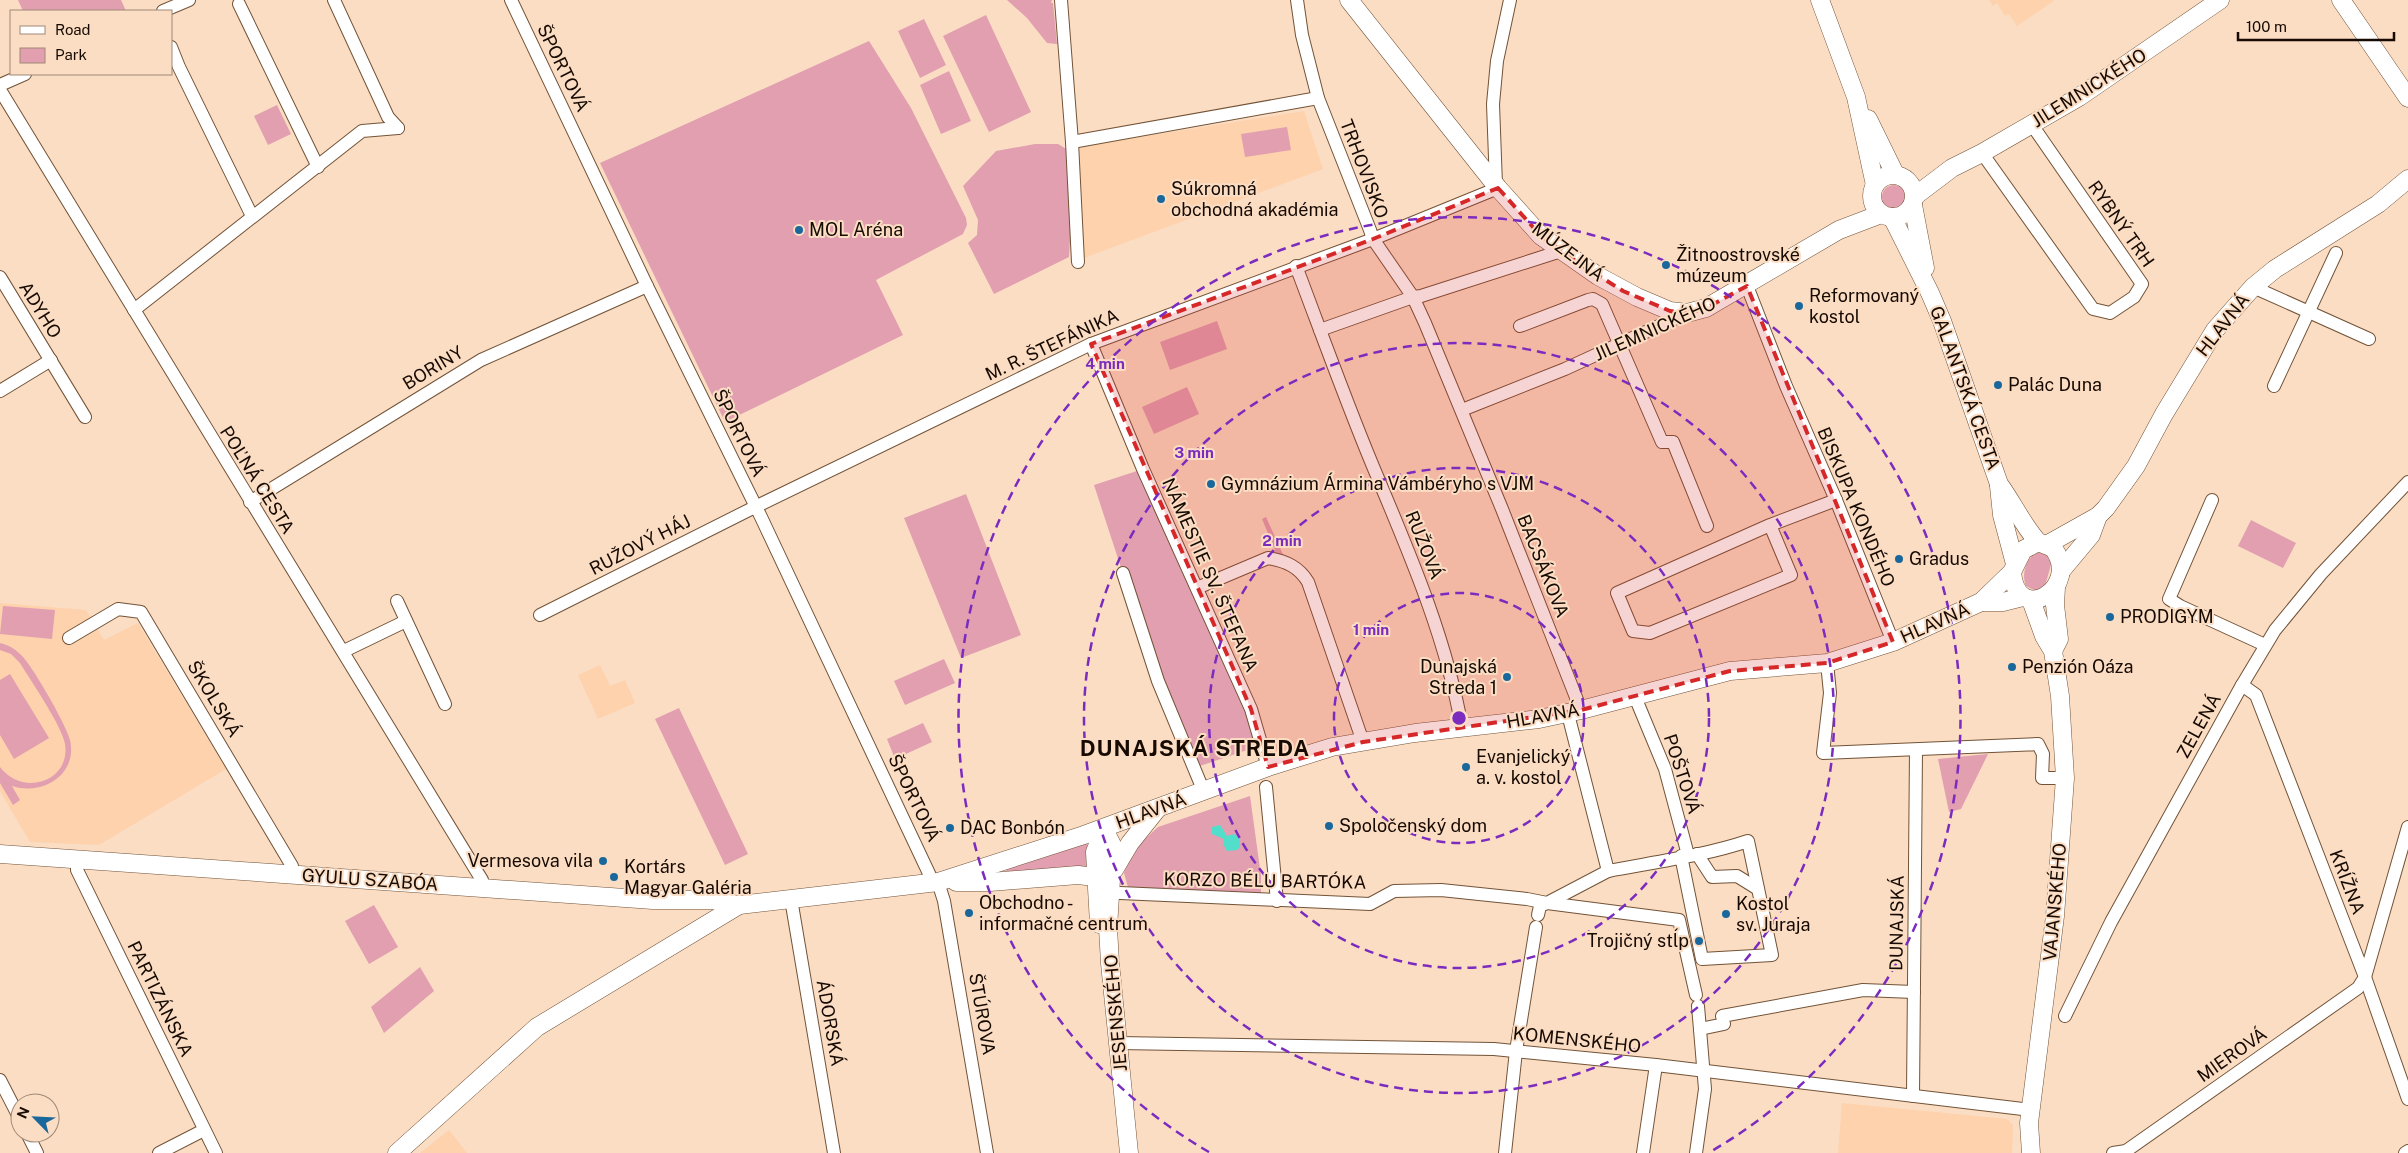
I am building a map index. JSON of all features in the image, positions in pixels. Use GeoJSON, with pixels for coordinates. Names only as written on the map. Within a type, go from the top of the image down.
{"type":"FeatureCollection","features":[{"type":"Feature","properties":{"kind":"main road","name":"MÚZEJNÁ"},"geometry":{"type":"LineString","coordinates":[[1349,0],[1497,187],[1542,236],[1561,251],[1623,291],[1670,311],[1687,313]]}},
{"type":"Feature","properties":{"kind":"main road"},"geometry":{"type":"LineString","coordinates":[[1820,0],[1856,97],[1900,176],[1913,187],[1914,201],[1905,214],[1886,216],[1874,206],[1874,190],[1856,97]]}},
{"type":"Feature","properties":{"kind":"main road","name":"JILEMNICKÉHO"},"geometry":{"type":"LineString","coordinates":[[1900,176],[1921,177],[1952,168],[1982,154],[2032,125],[2140,56],[2220,0]]}},
{"type":"Feature","properties":{"kind":"main road"},"geometry":{"type":"LineString","coordinates":[[2342,0],[2408,98]]}},
{"type":"Feature","properties":{"kind":"main road","name":"JILEMNICKÉHO"},"geometry":{"type":"LineString","coordinates":[[1914,201],[1952,168]]}},
{"type":"Feature","properties":{"kind":"main road"},"geometry":{"type":"LineString","coordinates":[[1874,190],[1884,177],[1900,176]]}},
{"type":"Feature","properties":{"kind":"main road","name":"HLAVNÁ"},"geometry":{"type":"LineString","coordinates":[[2098,516],[2136,466],[2168,407],[2215,330],[2253,287],[2275,269],[2378,204],[2408,179]]}},
{"type":"Feature","properties":{"kind":"main road","name":"JILEMNICKÉHO"},"geometry":{"type":"LineString","coordinates":[[1840,230],[1874,190]]}},
{"type":"Feature","properties":{"kind":"main road","name":"HLAVNÁ"},"geometry":{"type":"LineString","coordinates":[[2378,204],[2390,201],[2408,191]]}},
{"type":"Feature","properties":{"kind":"main road","name":"GALANTSKÁ CESTA"},"geometry":{"type":"LineString","coordinates":[[1914,201],[1930,293]]}},
{"type":"Feature","properties":{"kind":"main road","name":"JILEMNICKÉHO"},"geometry":{"type":"LineString","coordinates":[[1687,313],[1706,308],[1747,286],[1840,230],[1886,216]]}},
{"type":"Feature","properties":{"kind":"main road","name":"GALANTSKÁ CESTA"},"geometry":{"type":"LineString","coordinates":[[1886,216],[1930,293],[1999,484]]}},
{"type":"Feature","properties":{"kind":"main road"},"geometry":{"type":"LineString","coordinates":[[1999,484],[2015,507],[2025,528],[2058,554],[2055,605],[2059,640],[2053,651]]}},
{"type":"Feature","properties":{"kind":"main road"},"geometry":{"type":"LineString","coordinates":[[1999,484],[2002,515],[2014,568],[2013,582],[2027,599],[2053,651]]}},
{"type":"Feature","properties":{"kind":"main road"},"geometry":{"type":"LineString","coordinates":[[1981,602],[2014,568],[2023,550],[2043,543],[2098,516]]}},
{"type":"Feature","properties":{"kind":"main road"},"geometry":{"type":"LineString","coordinates":[[1981,602],[2003,602],[2046,597],[2091,535],[2098,516]]}},
{"type":"Feature","properties":{"kind":"main road","name":"HLAVNÁ"},"geometry":{"type":"LineString","coordinates":[[936,882],[1104,828],[1204,792],[1268,766],[1332,748],[1415,733],[1576,716],[1730,671],[1827,663],[1893,642],[1981,602]]}},
{"type":"Feature","properties":{"kind":"main road","name":"VAJANSKÉHO"},"geometry":{"type":"LineString","coordinates":[[2031,1153],[2030,1116],[2055,916],[2065,778],[2061,703],[2053,651]]}},
{"type":"Feature","properties":{"kind":"main road"},"geometry":{"type":"LineString","coordinates":[[1112,872],[1130,843],[1158,808]]}},
{"type":"Feature","properties":{"kind":"main road"},"geometry":{"type":"LineString","coordinates":[[1104,828],[1095,852],[1095,878],[1102,943],[1110,963]]}},
{"type":"Feature","properties":{"kind":"main road","name":"JESENSKÉHO"},"geometry":{"type":"LineString","coordinates":[[1104,828],[1113,847],[1108,928],[1129,1153]]}},
{"type":"Feature","properties":{"kind":"main road","name":"GYULU SZABÓA"},"geometry":{"type":"LineString","coordinates":[[0,854],[480,888],[682,900],[712,900],[739,905]]}},
{"type":"Feature","properties":{"kind":"main road"},"geometry":{"type":"LineString","coordinates":[[396,1153],[537,1027],[739,905],[936,882],[990,882],[1078,875],[1095,878]]}},
{"type":"Feature","properties":{"kind":"main road"},"geometry":{"type":"LineString","coordinates":[[682,900],[689,906],[692,918],[689,934]]}},
{"type":"Feature","properties":{"kind":"main road"},"geometry":{"type":"LineString","coordinates":[[2021,1153],[2030,1116]]}},
{"type":"Feature","properties":{"kind":"street"},"geometry":{"type":"LineString","coordinates":[[165,10],[189,0]]}},
{"type":"Feature","properties":{"kind":"street"},"geometry":{"type":"LineString","coordinates":[[134,310],[362,131],[398,128],[388,117],[334,0]]}},
{"type":"Feature","properties":{"kind":"street","name":"ŠPORTOVÁ"},"geometry":{"type":"LineString","coordinates":[[511,0],[647,286],[756,507],[936,882]]}},
{"type":"Feature","properties":{"kind":"street"},"geometry":{"type":"LineString","coordinates":[[1061,0],[1072,142],[1078,262]]}},
{"type":"Feature","properties":{"kind":"street","name":"TRHOVISKO"},"geometry":{"type":"LineString","coordinates":[[1297,0],[1302,35],[1318,98],[1373,239],[1497,187]]}},
{"type":"Feature","properties":{"kind":"street"},"geometry":{"type":"LineString","coordinates":[[1497,187],[1493,104],[1497,61],[1510,0]]}},
{"type":"Feature","properties":{"kind":"street"},"geometry":{"type":"LineString","coordinates":[[239,4],[318,167]]}},
{"type":"Feature","properties":{"kind":"street"},"geometry":{"type":"LineString","coordinates":[[172,50],[252,216]]}},
{"type":"Feature","properties":{"kind":"street"},"geometry":{"type":"LineString","coordinates":[[0,85],[23,75]]}},
{"type":"Feature","properties":{"kind":"street","name":"POĽNÁ CESTA"},"geometry":{"type":"LineString","coordinates":[[0,90],[482,880],[480,888]]}},
{"type":"Feature","properties":{"kind":"street"},"geometry":{"type":"LineString","coordinates":[[1072,142],[1318,98]]}},
{"type":"Feature","properties":{"kind":"street","name":"RYBNÝ TRH"},"geometry":{"type":"LineString","coordinates":[[1982,154],[2093,310],[2110,313],[2134,297],[2142,284],[2032,125]]}},
{"type":"Feature","properties":{"kind":"street","name":"M. R. ŠTEFÁNIKA"},"geometry":{"type":"LineString","coordinates":[[756,507],[1091,344],[1296,266],[1373,239]]}},
{"type":"Feature","properties":{"kind":"street","name":"BACSÁKOVA"},"geometry":{"type":"LineString","coordinates":[[1373,239],[1413,297],[1462,410],[1576,716],[1608,871]]}},
{"type":"Feature","properties":{"kind":"street"},"geometry":{"type":"LineString","coordinates":[[1320,330],[1413,297],[1561,251]]}},
{"type":"Feature","properties":{"kind":"street"},"geometry":{"type":"LineString","coordinates":[[2274,386],[2336,252]]}},
{"type":"Feature","properties":{"kind":"street","name":"RUŽOVÁ"},"geometry":{"type":"LineString","coordinates":[[1296,266],[1443,644],[1462,728]]}},
{"type":"Feature","properties":{"kind":"street","name":"ADYHO"},"geometry":{"type":"LineString","coordinates":[[0,277],[85,416]]}},
{"type":"Feature","properties":{"kind":"street","name":"BORINY"},"geometry":{"type":"LineString","coordinates":[[250,502],[480,360],[647,286]]}},
{"type":"Feature","properties":{"kind":"street","name":"BISKUPA KONDÉHO"},"geometry":{"type":"LineString","coordinates":[[1747,286],[1786,386],[1836,500],[1893,642]]}},
{"type":"Feature","properties":{"kind":"street"},"geometry":{"type":"LineString","coordinates":[[2253,287],[2369,339]]}},
{"type":"Feature","properties":{"kind":"street"},"geometry":{"type":"LineString","coordinates":[[1520,326],[1593,299],[1604,308],[1662,442],[1673,442],[1707,526]]}},
{"type":"Feature","properties":{"kind":"street","name":"JILEMNICKÉHO"},"geometry":{"type":"LineString","coordinates":[[1462,410],[1565,369],[1687,313]]}},
{"type":"Feature","properties":{"kind":"street","name":"NÁMESTIE SV. ŠTEFANA"},"geometry":{"type":"LineString","coordinates":[[1091,344],[1143,469],[1251,709],[1268,766]]}},
{"type":"Feature","properties":{"kind":"street","name":"ADYHO"},"geometry":{"type":"LineString","coordinates":[[0,391],[51,360]]}},
{"type":"Feature","properties":{"kind":"street","name":"ZELENÁ"},"geometry":{"type":"LineString","coordinates":[[2064,1016],[2111,922],[2265,645],[2321,574],[2408,482]]}},
{"type":"Feature","properties":{"kind":"street"},"geometry":{"type":"LineString","coordinates":[[1770,525],[1791,575],[1650,633],[1633,630],[1617,592],[1770,525],[1836,500]]}},
{"type":"Feature","properties":{"kind":"street"},"geometry":{"type":"LineString","coordinates":[[2212,500],[2169,598],[2180,606],[2265,645]]}},
{"type":"Feature","properties":{"kind":"street","name":"RUŽOVÝ HÁJ"},"geometry":{"type":"LineString","coordinates":[[540,615],[756,507]]}},
{"type":"Feature","properties":{"kind":"street"},"geometry":{"type":"LineString","coordinates":[[1197,588],[1268,558],[1279,560],[1302,572],[1308,582],[1362,742]]}},
{"type":"Feature","properties":{"kind":"street"},"geometry":{"type":"LineString","coordinates":[[1123,573],[1158,681],[1204,792]]}},
{"type":"Feature","properties":{"kind":"street"},"geometry":{"type":"LineString","coordinates":[[396,601],[445,704]]}},
{"type":"Feature","properties":{"kind":"street","name":"ŠKOLSKÁ"},"geometry":{"type":"LineString","coordinates":[[69,638],[118,609],[141,612],[292,866],[292,874]]}},
{"type":"Feature","properties":{"kind":"street"},"geometry":{"type":"LineString","coordinates":[[344,651],[406,621]]}},
{"type":"Feature","properties":{"kind":"street"},"geometry":{"type":"LineString","coordinates":[[1827,663],[1830,693],[1823,753],[2038,744],[2043,754],[2042,778],[2065,778]]}},
{"type":"Feature","properties":{"kind":"street","name":"KRÍŽNA"},"geometry":{"type":"LineString","coordinates":[[2242,685],[2256,695],[2364,977],[2408,1099]]}},
{"type":"Feature","properties":{"kind":"street","name":"POŠTOVÁ"},"geometry":{"type":"LineString","coordinates":[[1638,704],[1665,768],[1689,855]]}},
{"type":"Feature","properties":{"kind":"street","name":"DUNAJSKÁ"},"geometry":{"type":"LineString","coordinates":[[1913,1096],[1916,750]]}},
{"type":"Feature","properties":{"kind":"street"},"geometry":{"type":"LineString","coordinates":[[1266,787],[1277,900]]}},
{"type":"Feature","properties":{"kind":"street"},"geometry":{"type":"LineString","coordinates":[[2364,977],[2408,827]]}},
{"type":"Feature","properties":{"kind":"street"},"geometry":{"type":"LineString","coordinates":[[1505,1153],[1516,1051],[1540,906],[1608,871],[1689,855],[1719,851],[1748,841],[1772,955],[1702,959],[1689,855]]}},
{"type":"Feature","properties":{"kind":"street"},"geometry":{"type":"LineString","coordinates":[[1689,855],[1712,877],[1738,876],[1758,889]]}},
{"type":"Feature","properties":{"kind":"street","name":"PARTIZÁNSKA"},"geometry":{"type":"LineString","coordinates":[[77,859],[77,870],[216,1153]]}},
{"type":"Feature","properties":{"kind":"street","name":"ŠTÚROVA"},"geometry":{"type":"LineString","coordinates":[[936,882],[944,901],[987,1153]]}},
{"type":"Feature","properties":{"kind":"street","name":"KORZO BÉLU BARTÓKA"},"geometry":{"type":"LineString","coordinates":[[1120,893],[1370,904],[1394,890],[1442,890],[1527,899],[1679,920],[1697,1000],[1700,1029]]}},
{"type":"Feature","properties":{"kind":"street","name":"ÁDORSKÁ"},"geometry":{"type":"LineString","coordinates":[[791,899],[834,1153]]}},
{"type":"Feature","properties":{"kind":"street","name":"MIEROVÁ"},"geometry":{"type":"LineString","coordinates":[[2113,1153],[2126,1151],[2358,988],[2364,977]]}},
{"type":"Feature","properties":{"kind":"street"},"geometry":{"type":"LineString","coordinates":[[1696,1153],[1705,1090],[1700,1029],[1724,1024],[1722,1016],[1863,990],[1914,992]]}},
{"type":"Feature","properties":{"kind":"street","name":"KOMENSKÉHO"},"geometry":{"type":"LineString","coordinates":[[1118,1043],[1516,1051],[1656,1065],[1913,1096],[2030,1116]]}},
{"type":"Feature","properties":{"kind":"street"},"geometry":{"type":"LineString","coordinates":[[1643,1153],[1656,1065]]}},
{"type":"Feature","properties":{"kind":"street"},"geometry":{"type":"LineString","coordinates":[[0,1080],[10,1100]]}},
{"type":"Feature","properties":{"kind":"street"},"geometry":{"type":"LineString","coordinates":[[158,1153],[204,1130]]}},
{"type":"Feature","properties":{"kind":"highlighted area"},"geometry":{"type":"Polygon","coordinates":[[[1498,188],[1541,236],[1577,262],[1623,291],[1670,311],[1687,313],[1706,308],[1747,286],[1893,642],[1827,663],[1730,671],[1581,710],[1363,742],[1268,767],[1251,709],[1091,344],[1373,239],[1498,188]]]}},
{"type":"Feature","properties":{"kind":"shaded area"},"geometry":{"type":"Polygon","coordinates":[[[1989,0],[2055,0],[2017,26],[2009,14],[2005,16],[1997,3],[1993,6],[1989,0]]]}},
{"type":"Feature","properties":{"kind":"shaded area","name":"Súkromná obchodná akadémia"},"geometry":{"type":"Polygon","coordinates":[[[1304,111],[1323,169],[1084,258],[1078,147],[1304,111]]]}},
{"type":"Feature","properties":{"kind":"shaded area"},"geometry":{"type":"Polygon","coordinates":[[[0,603],[86,610],[104,640],[138,623],[226,769],[99,845],[30,842],[0,791],[0,603]]]}},
{"type":"Feature","properties":{"kind":"shaded area"},"geometry":{"type":"Polygon","coordinates":[[[600,665],[610,686],[625,680],[635,703],[598,719],[578,675],[600,665]]]}},
{"type":"Feature","properties":{"kind":"shaded area"},"geometry":{"type":"Polygon","coordinates":[[[1842,1103],[2007,1119],[2013,1125],[2012,1153],[1838,1153],[1842,1103]]]}},
{"type":"Feature","properties":{"kind":"shaded area"},"geometry":{"type":"Polygon","coordinates":[[[449,1130],[467,1153],[420,1153],[449,1130]]]}},
{"type":"Feature","properties":{"kind":"green space"},"geometry":{"type":"Polygon","coordinates":[[[18,0],[121,0],[126,10],[23,10],[18,0]]]}},
{"type":"Feature","properties":{"kind":"green space"},"geometry":{"type":"Polygon","coordinates":[[[1007,0],[1052,0],[1057,44],[1047,43],[1027,18],[1007,0]]]}},
{"type":"Feature","properties":{"kind":"green space"},"geometry":{"type":"Polygon","coordinates":[[[986,15],[1031,112],[989,132],[943,36],[986,15]]]}},
{"type":"Feature","properties":{"kind":"green space"},"geometry":{"type":"Polygon","coordinates":[[[924,19],[946,65],[920,78],[898,31],[924,19]]]}},
{"type":"Feature","properties":{"kind":"green space","name":"MOL Aréna"},"geometry":{"type":"Polygon","coordinates":[[[869,41],[911,108],[966,218],[967,225],[963,234],[876,280],[903,335],[725,422],[600,163],[869,41]]]}},
{"type":"Feature","properties":{"kind":"green space"},"geometry":{"type":"Polygon","coordinates":[[[949,71],[971,121],[941,134],[920,85],[949,71]]]}},
{"type":"Feature","properties":{"kind":"green space"},"geometry":{"type":"Polygon","coordinates":[[[277,105],[291,134],[268,145],[254,116],[277,105]]]}},
{"type":"Feature","properties":{"kind":"green space"},"geometry":{"type":"Polygon","coordinates":[[[1287,127],[1291,150],[1245,157],[1241,134],[1287,127]]]}},
{"type":"Feature","properties":{"kind":"green space"},"geometry":{"type":"Polygon","coordinates":[[[1035,144],[1058,144],[1068,150],[1071,223],[1069,257],[994,294],[968,243],[977,235],[978,220],[963,186],[996,151],[1035,144]]]}},
{"type":"Feature","properties":{"kind":"green space"},"geometry":{"type":"Polygon","coordinates":[[[1889,185],[1899,185],[1906,192],[1906,202],[1899,209],[1889,209],[1882,202],[1882,192],[1889,185]]]}},
{"type":"Feature","properties":{"kind":"green space"},"geometry":{"type":"Polygon","coordinates":[[[1217,321],[1227,349],[1170,370],[1160,342],[1217,321]]]}},
{"type":"Feature","properties":{"kind":"green space"},"geometry":{"type":"Polygon","coordinates":[[[1187,387],[1199,414],[1154,434],[1142,407],[1187,387]]]}},
{"type":"Feature","properties":{"kind":"green space"},"geometry":{"type":"Polygon","coordinates":[[[1143,469],[1262,745],[1194,768],[1158,681],[1094,485],[1143,469]]]}},
{"type":"Feature","properties":{"kind":"green space"},"geometry":{"type":"Polygon","coordinates":[[[966,494],[1021,635],[961,658],[904,518],[966,494]]]}},
{"type":"Feature","properties":{"kind":"green space"},"geometry":{"type":"Polygon","coordinates":[[[1266,517],[1285,559],[1263,556],[1275,550],[1262,519],[1266,517]]]}},
{"type":"Feature","properties":{"kind":"green space"},"geometry":{"type":"Polygon","coordinates":[[[2251,520],[2296,543],[2283,568],[2238,546],[2251,520]]]}},
{"type":"Feature","properties":{"kind":"green space"},"geometry":{"type":"Polygon","coordinates":[[[2037,552],[2047,555],[2052,561],[2045,586],[2034,590],[2026,586],[2024,572],[2027,562],[2037,552]]]}},
{"type":"Feature","properties":{"kind":"green space"},"geometry":{"type":"Polygon","coordinates":[[[3,606],[55,610],[52,639],[0,634],[3,606]]]}},
{"type":"Feature","properties":{"kind":"green space"},"geometry":{"type":"Polygon","coordinates":[[[0,643],[18,652],[32,669],[62,722],[70,740],[71,752],[69,763],[63,773],[55,780],[35,788],[12,786],[20,800],[13,805],[0,783],[0,767],[9,776],[20,781],[32,783],[43,781],[53,776],[60,768],[65,757],[65,744],[52,715],[20,663],[11,654],[0,650],[0,643]]]}},
{"type":"Feature","properties":{"kind":"green space"},"geometry":{"type":"Polygon","coordinates":[[[944,659],[955,683],[905,705],[894,681],[944,659]]]}},
{"type":"Feature","properties":{"kind":"green space"},"geometry":{"type":"Polygon","coordinates":[[[10,674],[49,738],[14,759],[0,735],[0,680],[10,674]]]}},
{"type":"Feature","properties":{"kind":"green space"},"geometry":{"type":"Polygon","coordinates":[[[679,708],[748,854],[725,865],[655,719],[679,708]]]}},
{"type":"Feature","properties":{"kind":"green space"},"geometry":{"type":"Polygon","coordinates":[[[923,723],[932,742],[895,759],[887,739],[923,723]]]}},
{"type":"Feature","properties":{"kind":"green space"},"geometry":{"type":"Polygon","coordinates":[[[1988,754],[1961,809],[1949,812],[1938,759],[1988,754]]]}},
{"type":"Feature","properties":{"kind":"green space"},"geometry":{"type":"Polygon","coordinates":[[[1250,796],[1261,876],[1261,898],[1129,891],[1124,873],[1135,848],[1158,827],[1250,796]]]}},
{"type":"Feature","properties":{"kind":"green space"},"geometry":{"type":"Polygon","coordinates":[[[1087,843],[1088,869],[1007,877],[1005,864],[1087,843]]]}},
{"type":"Feature","properties":{"kind":"green space"},"geometry":{"type":"Polygon","coordinates":[[[374,905],[398,947],[369,964],[345,921],[374,905]]]}},
{"type":"Feature","properties":{"kind":"green space"},"geometry":{"type":"Polygon","coordinates":[[[420,967],[434,991],[384,1033],[371,1007],[420,967]]]}},
{"type":"Feature","properties":{"kind":"water"},"geometry":{"type":"Polygon","coordinates":[[[1220,825],[1227,836],[1234,834],[1240,839],[1240,847],[1237,850],[1227,851],[1223,844],[1224,839],[1212,834],[1212,827],[1220,825]]]}},
{"type":"Feature","properties":{"kind":"place","name":"Súkromná obchodná akadémia"},"geometry":{"type":"Point","coordinates":[1161,199]}},
{"type":"Feature","properties":{"kind":"place","name":"MOL Aréna"},"geometry":{"type":"Point","coordinates":[799,230]}},
{"type":"Feature","properties":{"kind":"place","name":"Žitnoostrovské múzeum"},"geometry":{"type":"Point","coordinates":[1666,265]}},
{"type":"Feature","properties":{"kind":"place","name":"Reformovaný kostol"},"geometry":{"type":"Point","coordinates":[1799,306]}},
{"type":"Feature","properties":{"kind":"place","name":"Palác Duna"},"geometry":{"type":"Point","coordinates":[1998,385]}},
{"type":"Feature","properties":{"kind":"place","name":"Gymnázium Ármina Vámbéryho s VJM"},"geometry":{"type":"Point","coordinates":[1211,484]}},
{"type":"Feature","properties":{"kind":"place","name":"Gradus"},"geometry":{"type":"Point","coordinates":[1899,559]}},
{"type":"Feature","properties":{"kind":"place","name":"PRODIGYM"},"geometry":{"type":"Point","coordinates":[2110,617]}},
{"type":"Feature","properties":{"kind":"place","name":"Penzión Oáza"},"geometry":{"type":"Point","coordinates":[2012,667]}},
{"type":"Feature","properties":{"kind":"place","name":"Dunajská Streda 1"},"geometry":{"type":"Point","coordinates":[1507,677]}},
{"type":"Feature","properties":{"kind":"place","name":"Evanjelický a. v. kostol"},"geometry":{"type":"Point","coordinates":[1466,767]}},
{"type":"Feature","properties":{"kind":"place","name":"Spoločenský dom"},"geometry":{"type":"Point","coordinates":[1329,826]}},
{"type":"Feature","properties":{"kind":"place","name":"DAC Bonbón"},"geometry":{"type":"Point","coordinates":[950,828]}},
{"type":"Feature","properties":{"kind":"place","name":"Vermesova vila"},"geometry":{"type":"Point","coordinates":[603,861]}},
{"type":"Feature","properties":{"kind":"place","name":"Kortárs Magyar Galéria"},"geometry":{"type":"Point","coordinates":[614,877]}},
{"type":"Feature","properties":{"kind":"place","name":"Obchodno - informačné centrum"},"geometry":{"type":"Point","coordinates":[969,913]}},
{"type":"Feature","properties":{"kind":"place","name":"Kostol sv. Juraja"},"geometry":{"type":"Point","coordinates":[1726,914]}},
{"type":"Feature","properties":{"kind":"place","name":"Trojičný stĺp"},"geometry":{"type":"Point","coordinates":[1699,941]}},
{"type":"Feature","properties":{"kind":"district","name":"DUNAJSKÁ STREDA"},"geometry":{"type":"Point","coordinates":[1195,748]}}]}
